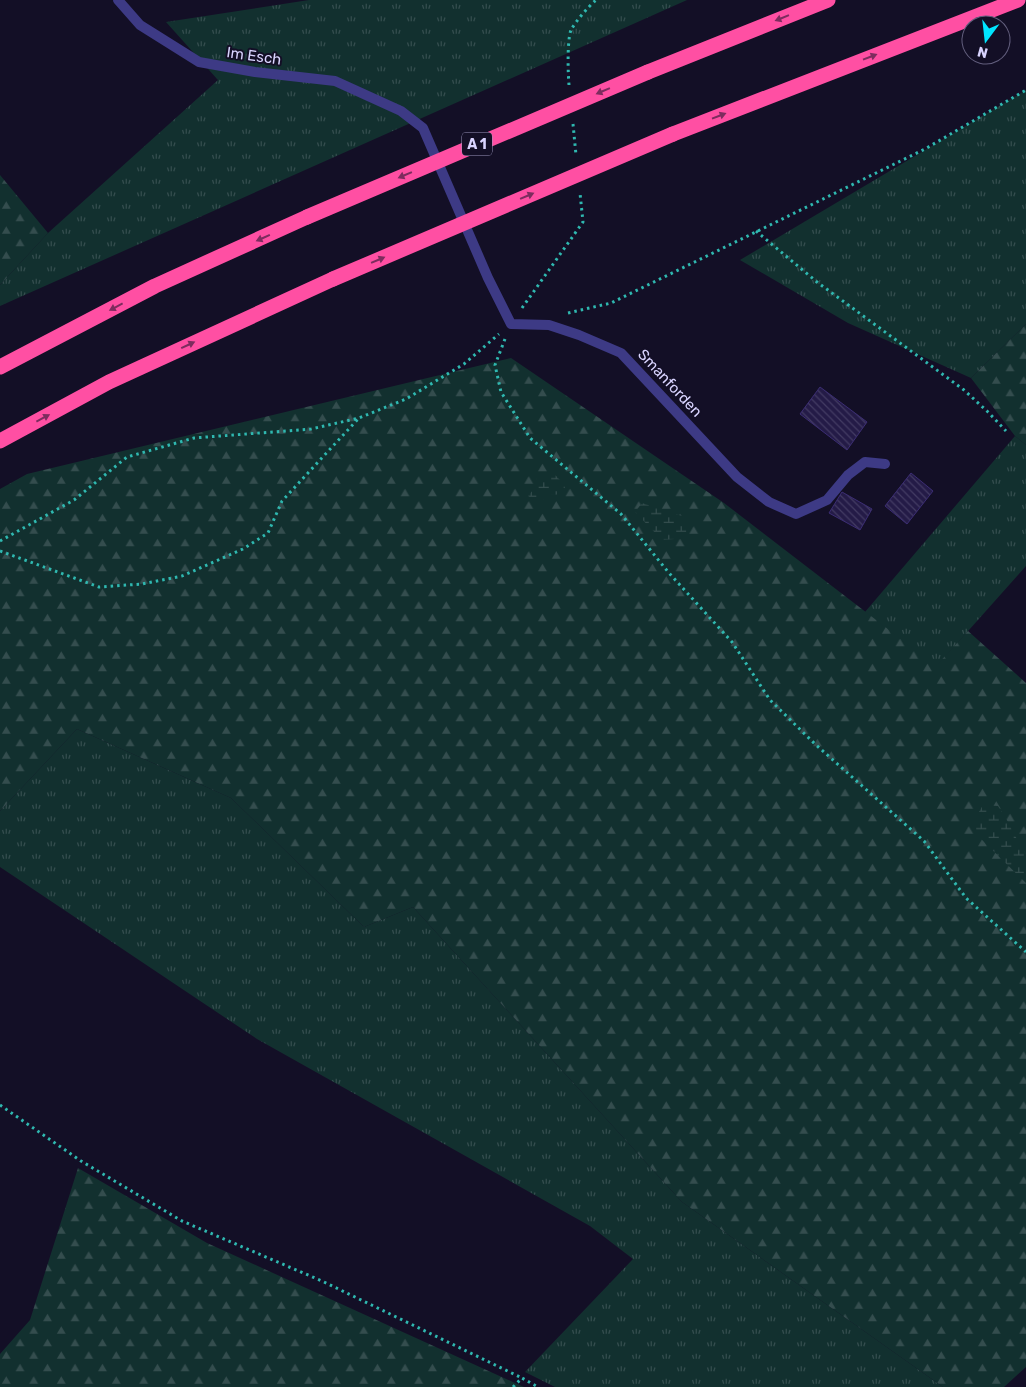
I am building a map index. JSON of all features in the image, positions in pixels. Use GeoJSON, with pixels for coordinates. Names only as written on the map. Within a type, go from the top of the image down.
{"type":"FeatureCollection","features":[{"type":"Feature","properties":{"kind":"highway","name":"A 1"},"geometry":{"type":"LineString","coordinates":[[0,367],[155,286],[307,218],[648,72],[828,0]]}},
{"type":"Feature","properties":{"kind":"highway"},"geometry":{"type":"LineString","coordinates":[[0,441],[109,382],[333,279],[673,134],[1018,0]]}},
{"type":"Feature","properties":{"kind":"lane","name":"Im Esch"},"geometry":{"type":"LineString","coordinates":[[118,0],[140,25],[199,62],[255,72],[335,81],[401,111],[423,128],[488,278],[511,324]]}},
{"type":"Feature","properties":{"kind":"lane","name":"Smanforden"},"geometry":{"type":"LineString","coordinates":[[511,324],[548,325],[579,335],[621,353],[737,477],[769,502],[796,514],[827,500],[848,475],[864,462],[885,464]]}},
{"type":"Feature","properties":{"kind":"path"},"geometry":{"type":"LineString","coordinates":[[563,314],[611,303],[924,149],[1026,90]]}},
{"type":"Feature","properties":{"kind":"path"},"geometry":{"type":"LineString","coordinates":[[756,231],[817,282],[964,390],[1006,431]]}},
{"type":"Feature","properties":{"kind":"path"},"geometry":{"type":"LineString","coordinates":[[0,542],[74,500],[127,457],[194,438],[311,429],[358,418],[406,399],[464,364],[511,324]]}},
{"type":"Feature","properties":{"kind":"path"},"geometry":{"type":"LineString","coordinates":[[511,324],[495,365],[501,392],[530,438],[621,514],[669,573],[732,642],[770,700],[815,744],[924,841],[966,898],[1026,952]]}},
{"type":"Feature","properties":{"kind":"path"},"geometry":{"type":"LineString","coordinates":[[0,551],[99,587],[142,584],[182,576],[244,549],[268,533],[282,501],[358,418]]}},
{"type":"Feature","properties":{"kind":"path"},"geometry":{"type":"LineString","coordinates":[[0,1106],[81,1161],[182,1221],[322,1281],[538,1387]]}},
{"type":"Feature","properties":{"kind":"path"},"geometry":{"type":"LineString","coordinates":[[513,1387],[522,1378]]}},
{"type":"Feature","properties":{"kind":"green space"},"geometry":{"type":"Polygon","coordinates":[[[309,0],[687,0],[0,306],[0,285],[48,233],[218,80],[166,22],[309,0]]]}},
{"type":"Feature","properties":{"kind":"green space"},"geometry":{"type":"Polygon","coordinates":[[[1026,90],[1026,324],[971,378],[848,323],[740,260],[1026,90]]]}},
{"type":"Feature","properties":{"kind":"green space"},"geometry":{"type":"Polygon","coordinates":[[[0,175],[48,233],[0,285],[0,175]]]}},
{"type":"Feature","properties":{"kind":"green space"},"geometry":{"type":"Polygon","coordinates":[[[1026,324],[1026,445],[1015,436],[971,378],[1026,324]]]}},
{"type":"Feature","properties":{"kind":"green space"},"geometry":{"type":"Polygon","coordinates":[[[511,358],[724,503],[936,666],[968,631],[1026,683],[1026,1367],[1004,1387],[943,1387],[682,1202],[413,907],[364,927],[231,798],[77,729],[0,811],[0,489],[27,474],[511,358]]]}},
{"type":"Feature","properties":{"kind":"green space"},"geometry":{"type":"Polygon","coordinates":[[[1015,436],[1026,445],[1026,566],[936,667],[865,612],[1015,436]]]}},
{"type":"Feature","properties":{"kind":"green space"},"geometry":{"type":"Polygon","coordinates":[[[552,472],[565,485],[564,494],[550,495],[539,502],[528,496],[533,490],[538,475],[552,472]]]}},
{"type":"Feature","properties":{"kind":"green space"},"geometry":{"type":"Polygon","coordinates":[[[642,503],[685,517],[687,538],[662,540],[635,512],[642,503]]]}},
{"type":"Feature","properties":{"kind":"green space"},"geometry":{"type":"Polygon","coordinates":[[[77,729],[231,798],[364,927],[413,907],[682,1202],[943,1387],[555,1387],[525,1372],[633,1259],[590,1226],[257,1039],[0,867],[0,811],[77,729]]]}},
{"type":"Feature","properties":{"kind":"green space"},"geometry":{"type":"Polygon","coordinates":[[[983,805],[998,806],[1026,854],[1026,883],[975,833],[976,817],[983,805]]]}},
{"type":"Feature","properties":{"kind":"green space"},"geometry":{"type":"Polygon","coordinates":[[[78,1168],[207,1243],[524,1387],[0,1387],[0,1354],[30,1320],[78,1168]]]}},
{"type":"Feature","properties":{"kind":"building"},"geometry":{"type":"Polygon","coordinates":[[[820,387],[867,422],[847,450],[800,414],[820,387]]]}},
{"type":"Feature","properties":{"kind":"building"},"geometry":{"type":"Polygon","coordinates":[[[911,473],[933,491],[907,524],[885,506],[911,473]]]}},
{"type":"Feature","properties":{"kind":"building"},"geometry":{"type":"Polygon","coordinates":[[[842,492],[872,509],[860,530],[829,513],[842,492]]]}}]}
